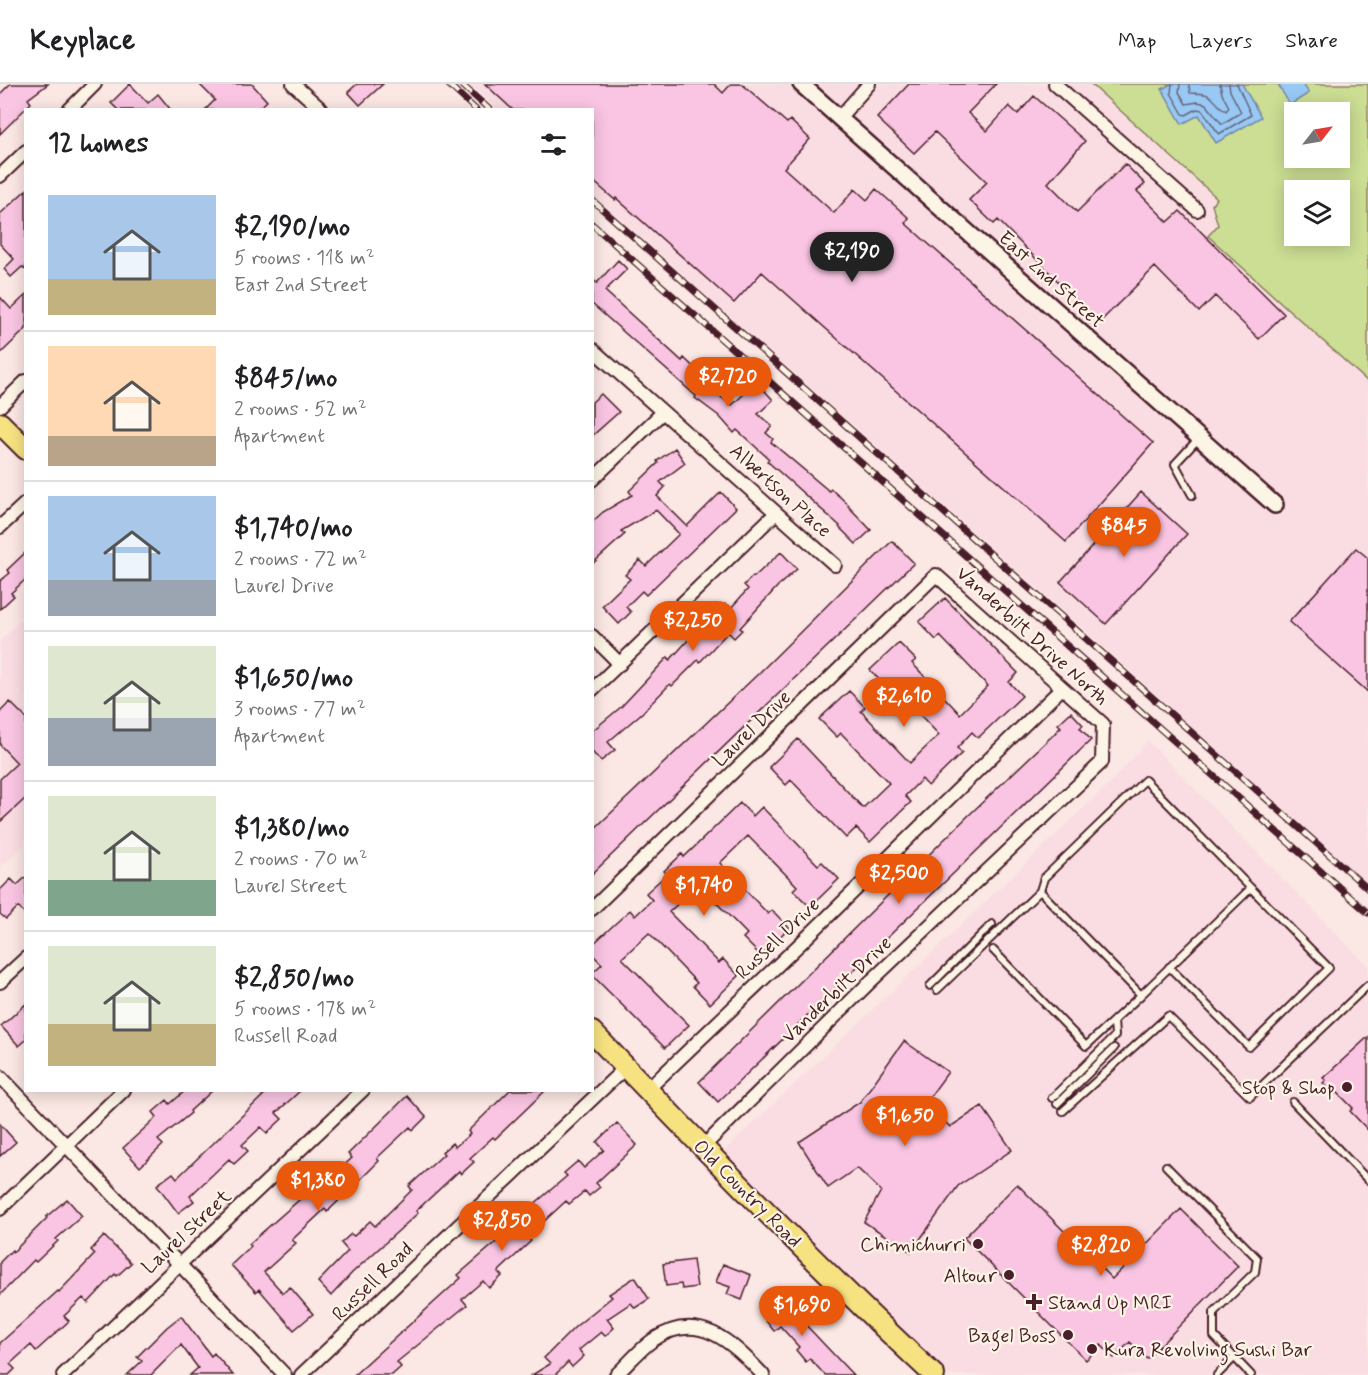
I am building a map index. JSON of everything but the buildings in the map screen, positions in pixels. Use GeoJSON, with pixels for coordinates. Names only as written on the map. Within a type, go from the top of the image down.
{"type":"FeatureCollection","features":[{"type":"Feature","properties":{"kind":"main road"},"geometry":{"type":"LineString","coordinates":[[0,423],[24,447]]}},
{"type":"Feature","properties":{"kind":"main road","name":"Old Country Road"},"geometry":{"type":"LineString","coordinates":[[594,1034],[887,1332],[934,1375]]}},
{"type":"Feature","properties":{"kind":"street"},"geometry":{"type":"LineString","coordinates":[[76,107],[95,84]]}},
{"type":"Feature","properties":{"kind":"street"},"geometry":{"type":"LineString","coordinates":[[293,84],[313,107]]}},
{"type":"Feature","properties":{"kind":"street","name":"East 2nd Street"},"geometry":{"type":"LineString","coordinates":[[801,84],[1275,505]]}},
{"type":"Feature","properties":{"kind":"street"},"geometry":{"type":"LineString","coordinates":[[839,118],[869,84]]}},
{"type":"Feature","properties":{"kind":"street"},"geometry":{"type":"LineString","coordinates":[[1056,84],[1197,210]]}},
{"type":"Feature","properties":{"kind":"street"},"geometry":{"type":"LineString","coordinates":[[0,176],[24,153]]}},
{"type":"Feature","properties":{"kind":"street","name":"Albertson Place"},"geometry":{"type":"LineString","coordinates":[[594,351],[835,565]]}},
{"type":"Feature","properties":{"kind":"street"},"geometry":{"type":"LineString","coordinates":[[0,406],[24,383]]}},
{"type":"Feature","properties":{"kind":"street"},"geometry":{"type":"LineString","coordinates":[[594,478],[663,412]]}},
{"type":"Feature","properties":{"kind":"street"},"geometry":{"type":"LineString","coordinates":[[0,527],[24,505]]}},
{"type":"Feature","properties":{"kind":"street"},"geometry":{"type":"LineString","coordinates":[[594,688],[777,513]]}},
{"type":"Feature","properties":{"kind":"street","name":"Vanderbilt Drive North"},"geometry":{"type":"LineString","coordinates":[[936,574],[1103,724]]}},
{"type":"Feature","properties":{"kind":"street","name":"Laurel Drive"},"geometry":{"type":"LineString","coordinates":[[594,907],[936,574]]}},
{"type":"Feature","properties":{"kind":"street"},"geometry":{"type":"LineString","coordinates":[[594,638],[620,664]]}},
{"type":"Feature","properties":{"kind":"street","name":"Russell Drive"},"geometry":{"type":"LineString","coordinates":[[647,1090],[1062,688]]}},
{"type":"Feature","properties":{"kind":"street","name":"Vanderbilt Drive"},"geometry":{"type":"LineString","coordinates":[[703,1147],[877,975],[1102,762],[1103,724]]}},
{"type":"Feature","properties":{"kind":"street"},"geometry":{"type":"LineString","coordinates":[[0,982],[24,960]]}},
{"type":"Feature","properties":{"kind":"street","name":"Russell Road"},"geometry":{"type":"LineString","coordinates":[[301,1375],[626,1067]]}},
{"type":"Feature","properties":{"kind":"street"},"geometry":{"type":"LineString","coordinates":[[0,1076],[285,1375]]}},
{"type":"Feature","properties":{"kind":"street"},"geometry":{"type":"LineString","coordinates":[[0,1209],[122,1092]]}},
{"type":"Feature","properties":{"kind":"street","name":"Laurel Street"},"geometry":{"type":"LineString","coordinates":[[63,1375],[361,1092]]}},
{"type":"Feature","properties":{"kind":"street"},"geometry":{"type":"LineString","coordinates":[[616,1375],[651,1341],[667,1332],[683,1328],[702,1329],[717,1334],[745,1356],[763,1375]]}},
{"type":"Feature","properties":{"kind":"lane"},"geometry":{"type":"LineString","coordinates":[[1192,495],[1175,464],[1199,438]]}},
{"type":"Feature","properties":{"kind":"lane"},"geometry":{"type":"LineString","coordinates":[[937,990],[1040,891],[1044,878],[1145,780],[1329,968],[1249,1047],[1169,968]]}},
{"type":"Feature","properties":{"kind":"lane"},"geometry":{"type":"LineString","coordinates":[[993,950],[1086,1046],[1251,888]]}},
{"type":"Feature","properties":{"kind":"lane"},"geometry":{"type":"LineString","coordinates":[[1040,891],[1141,995]]}},
{"type":"Feature","properties":{"kind":"lane"},"geometry":{"type":"LineString","coordinates":[[930,986],[992,924]]}},
{"type":"Feature","properties":{"kind":"lane"},"geometry":{"type":"LineString","coordinates":[[1063,1111],[1168,1016],[1250,1097],[1368,985]]}},
{"type":"Feature","properties":{"kind":"lane"},"geometry":{"type":"LineString","coordinates":[[1114,1020],[1115,1036],[1054,1101],[1114,1048]]}},
{"type":"Feature","properties":{"kind":"lane"},"geometry":{"type":"LineString","coordinates":[[1293,1102],[1368,1180]]}},
{"type":"Feature","properties":{"kind":"lane"},"geometry":{"type":"LineString","coordinates":[[1166,1166],[1257,1258],[1255,1272],[1214,1312],[1214,1336],[1249,1374]]}},
{"type":"Feature","properties":{"kind":"lane"},"geometry":{"type":"LineString","coordinates":[[1217,1375],[1234,1358]]}},
{"type":"Feature","properties":{"kind":"shaded area"},"geometry":{"type":"Polygon","coordinates":[[[469,84],[1091,84],[1217,198],[1212,205],[1218,225],[1208,236],[1368,382],[1368,889],[1140,680],[594,196],[594,108],[496,108],[469,84]]]}},
{"type":"Feature","properties":{"kind":"shaded area"},"geometry":{"type":"Polygon","coordinates":[[[24,617],[24,845],[0,868],[0,641],[24,617]]]}},
{"type":"Feature","properties":{"kind":"shaded area"},"geometry":{"type":"Polygon","coordinates":[[[1148,741],[1368,966],[1368,1375],[944,1375],[895,1339],[715,1160],[1112,781],[1148,741]]]}},
{"type":"Feature","properties":{"kind":"green space"},"geometry":{"type":"Polygon","coordinates":[[[1091,84],[1368,84],[1368,382],[1208,236],[1218,225],[1212,205],[1217,198],[1091,84]]]}},
{"type":"Feature","properties":{"kind":"water"},"geometry":{"type":"Polygon","coordinates":[[[1171,84],[1242,84],[1261,117],[1216,143],[1199,115],[1182,124],[1162,89],[1171,84]]]}},
{"type":"Feature","properties":{"kind":"water"},"geometry":{"type":"Polygon","coordinates":[[[1278,84],[1303,84],[1309,93],[1295,102],[1288,102],[1278,84]]]}},
{"type":"Feature","properties":{"kind":"railway"},"geometry":{"type":"LineString","coordinates":[[448,84],[474,108]]}},
{"type":"Feature","properties":{"kind":"railway"},"geometry":{"type":"LineString","coordinates":[[461,84],[488,108]]}},
{"type":"Feature","properties":{"kind":"railway"},"geometry":{"type":"LineString","coordinates":[[594,202],[1368,889]]}},
{"type":"Feature","properties":{"kind":"railway"},"geometry":{"type":"LineString","coordinates":[[594,226],[1368,913]]}},
{"type":"Feature","properties":{"kind":"place","name":"Stop & Shop"},"geometry":{"type":"Point","coordinates":[1347,1087]}},
{"type":"Feature","properties":{"kind":"place","name":"Chimichurri"},"geometry":{"type":"Point","coordinates":[978,1244]}},
{"type":"Feature","properties":{"kind":"place","name":"Altour"},"geometry":{"type":"Point","coordinates":[1009,1275]}},
{"type":"Feature","properties":{"kind":"place","name":"Stand Up MRI"},"geometry":{"type":"Point","coordinates":[1034,1302]}},
{"type":"Feature","properties":{"kind":"place","name":"Bagel Boss"},"geometry":{"type":"Point","coordinates":[1068,1335]}},
{"type":"Feature","properties":{"kind":"place","name":"Kura Revolving Sushi Bar"},"geometry":{"type":"Point","coordinates":[1092,1349]}}]}
